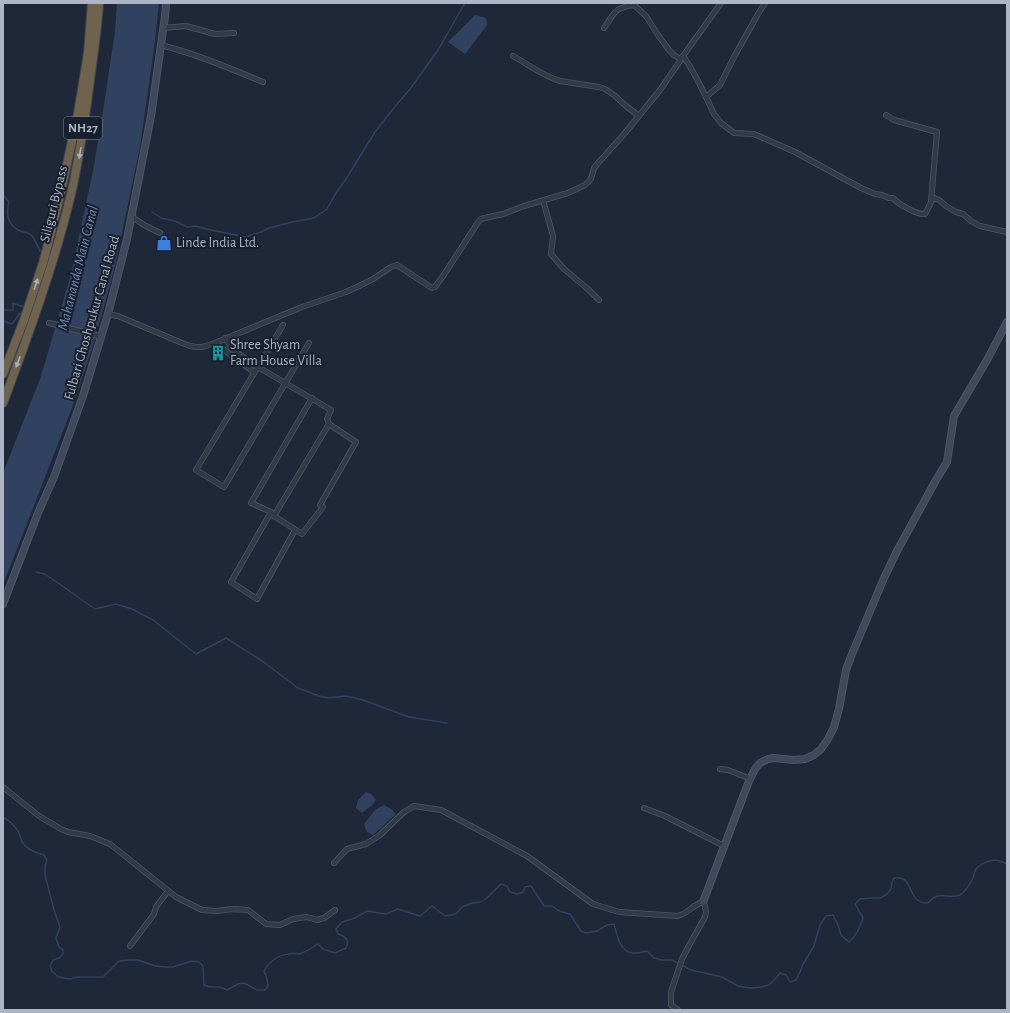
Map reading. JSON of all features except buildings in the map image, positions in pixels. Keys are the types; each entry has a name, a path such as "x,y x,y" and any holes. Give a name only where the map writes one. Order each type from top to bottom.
{"highway":[{"name":"NH27","path":"3,374 24,320 43,263 61,192 78,113 88,53 92,3"},
{"name":"Siliguri Bypass","path":"3,403 32,326 52,265 70,198 80,155 99,3"}],"street":[{"name":"Fulbari Ghoshpukur Canal Road","path":"3,604 38,513 54,477 83,396 100,335 108,314 127,239 151,116 166,3"},
{"path":"108,314 118,316 190,346 202,347 302,307 346,292 373,279 395,265 432,288 435,287 476,224 482,219 503,214 568,193 585,185 591,179 594,168 660,90 720,3"},
{"path":"706,97 720,85 765,3"},
{"path":"604,28 614,12 621,8 634,5 646,16 669,50 674,55 681,58 691,68 717,120 726,128 734,133 754,134 773,142 795,152 861,188 875,194 893,198 921,214 925,214 931,201 937,132 894,120 886,115"},
{"path":"163,28 186,26 215,34 234,33"},
{"path":"160,45 181,50 224,65 263,82"},
{"path":"513,56 543,75 554,80 598,87 605,90 614,95 639,116"},
{"path":"931,201 934,198 939,200 946,206 963,214 980,226 1007,232"},
{"path":"543,200 553,236 551,254 564,269 599,300"},
{"path":"131,216 160,233"},
{"path":"678,1010 671,1005 671,992 682,959 706,917 703,902 749,781 760,763 773,758 794,760 805,759 814,755 828,739 834,727 846,670 884,578 897,551 947,462 954,416 987,360 1007,322"},
{"path":"51,324 100,335"},
{"path":"283,325 196,470 224,487 309,343"},
{"path":"225,338 232,349 258,367 285,382 312,398 331,410 327,419 329,424 356,442 320,505 323,508 302,534 251,502 312,398"},
{"path":"215,343 254,372"},
{"path":"295,530 257,599 231,582 329,424"},
{"path":"720,769 728,770 751,779"},
{"path":"3,787 39,816 61,829 68,832 90,836 110,844 176,897 202,910 248,910 266,924 280,925 293,918 307,917 317,920 324,918 335,910"},
{"path":"334,863 347,849 366,844 380,835 404,812 414,806 441,810 527,856 592,904 619,912 678,916 703,902"},
{"path":"644,808 672,819 724,846"},
{"path":"130,946 154,914 156,907 168,891"}],"water":[{"name":"Mahananda Main Canal","path":"117,3 159,3 140,147 114,270 94,342 72,408 3,585 3,473 40,379 70,278 93,171 115,31"},
{"path":"475,15 486,18 487,25 465,54 448,42"},
{"path":"366,792 371,794 376,800 362,813 356,808 358,800"},
{"path":"384,805 396,814 373,835 367,832 364,824 375,810"}],"waterway":[{"path":"152,212 161,218 175,221 187,227 195,226 245,237 269,228 314,218 327,209 375,132 410,89 438,50 465,3"},
{"path":"3,195 9,202 8,218 14,227 19,231 32,236 40,251"},
{"path":"3,310 13,310 13,303 26,308"},
{"path":"3,321 12,324 20,313 23,313"},
{"path":"36,572 45,574 95,609 116,604 132,609 153,620 196,654 226,638 265,663 298,688 328,698 346,696 363,700 409,717 447,723"},
{"path":"3,817 16,828 22,842 26,847 44,855 47,860 45,875 60,927 56,938 59,947 63,950 63,954 59,958 53,960 50,966 52,971 57,976 70,979 78,977 103,977 119,961 138,960 155,966 165,967 173,967 192,961 199,962 203,966 204,985 210,987 221,987 227,990 238,984 244,983 257,990 265,990 268,986 264,971 268,965 278,957 299,954 318,944 323,949 335,953 346,948 346,939 338,934 336,929 342,922 355,918 367,911 386,914 398,909 420,916 432,906 445,916 452,915 457,913 462,907 472,903 481,902 501,884 507,886 510,892 517,894 523,892 525,887 531,886 544,906 552,906 559,911 570,914 581,931 586,933 597,931 607,925 614,924 620,943 630,952 636,953 647,951 654,958 661,960 672,960 691,970 722,977 738,986 751,988 761,987 769,985 780,973 786,975 790,982 796,980 803,964 814,946 820,925 826,916 833,915 841,935 849,942 856,934 863,918 855,904 860,899 880,898 887,894 891,889 894,878 901,878 905,880 916,899 921,902 928,903 933,898 938,896 957,896 962,894 973,878 977,867 982,864 995,860 1007,864"}],"place":[{"name":"Linde India Ltd.","path":"164,243"},
{"name":"Shree Shyam Farm House Villa","path":"218,353"}]}
